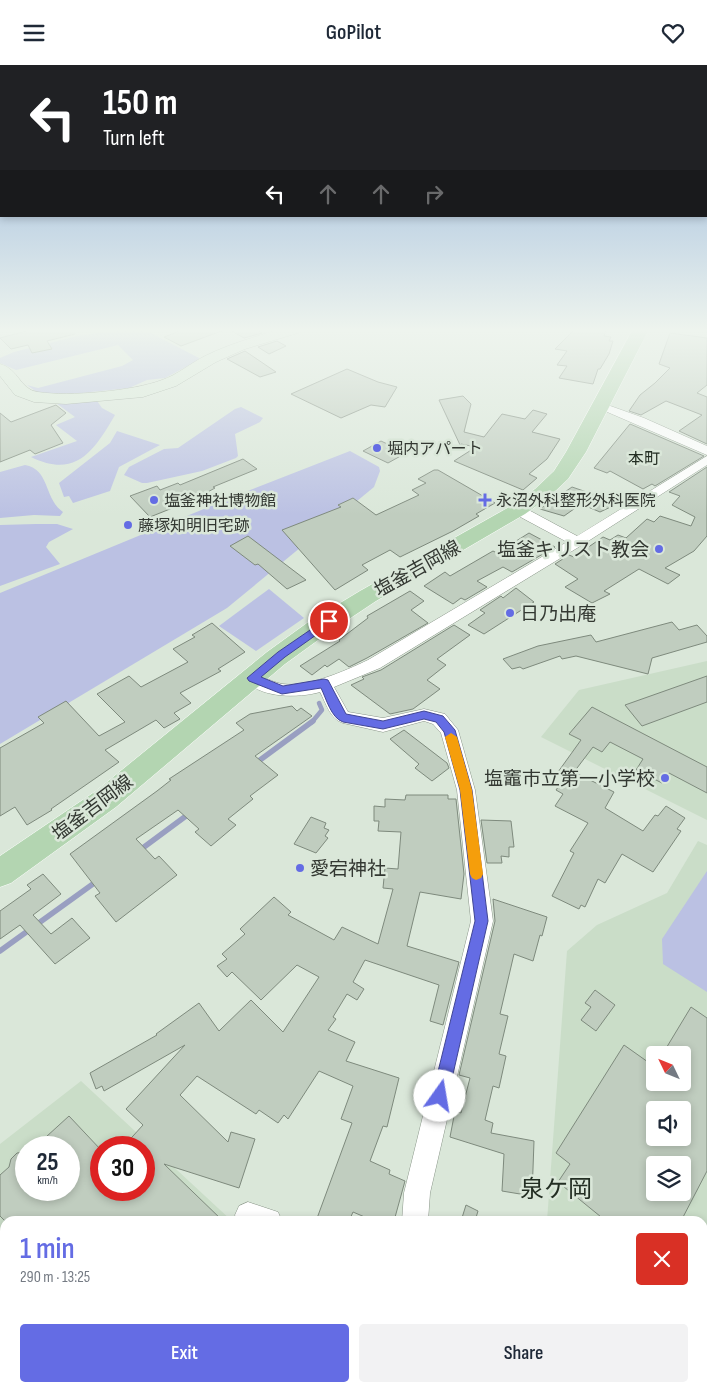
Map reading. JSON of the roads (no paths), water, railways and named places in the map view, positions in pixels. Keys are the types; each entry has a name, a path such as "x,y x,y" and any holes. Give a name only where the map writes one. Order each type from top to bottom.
{"main road":[{"name":"塩釜吉岡線","path":"0,873 106,799 253,678 316,629 368,595 518,510 542,493 561,475 610,391"}],"street":[{"path":"21,391 34,397 66,399 146,391"},
{"path":"602,407 640,421 707,451"},
{"path":"253,678 282,690 348,677 374,664 577,542 707,460"},
{"path":"518,510 577,542"},
{"path":"324,683 343,717 383,725 424,715 439,719 449,730 466,790 482,921 417,1193 415,1216"}],"waterway":[{"path":"313,721 322,710 319,703"},
{"path":"256,763 313,721"},
{"path":"140,850 190,813"},
{"path":"0,951 97,881"}],"place":[{"name":"堀内アパート","path":"377,448"},
{"name":"塩釜神社博物館","path":"154,500"},
{"name":"永沼外科整形外科医院","path":"485,500"},
{"name":"藤塚知明旧宅跡","path":"128,525"},
{"name":"塩釜キリスト教会","path":"659,549"},
{"name":"日乃出庵","path":"510,613"},
{"name":"塩竈市立第一小学校","path":"665,778"},
{"name":"愛宕神社","path":"300,868"}],"district":[{"name":"本町","path":"644,458"},
{"name":"泉ケ岡","path":"556,1189"}]}
